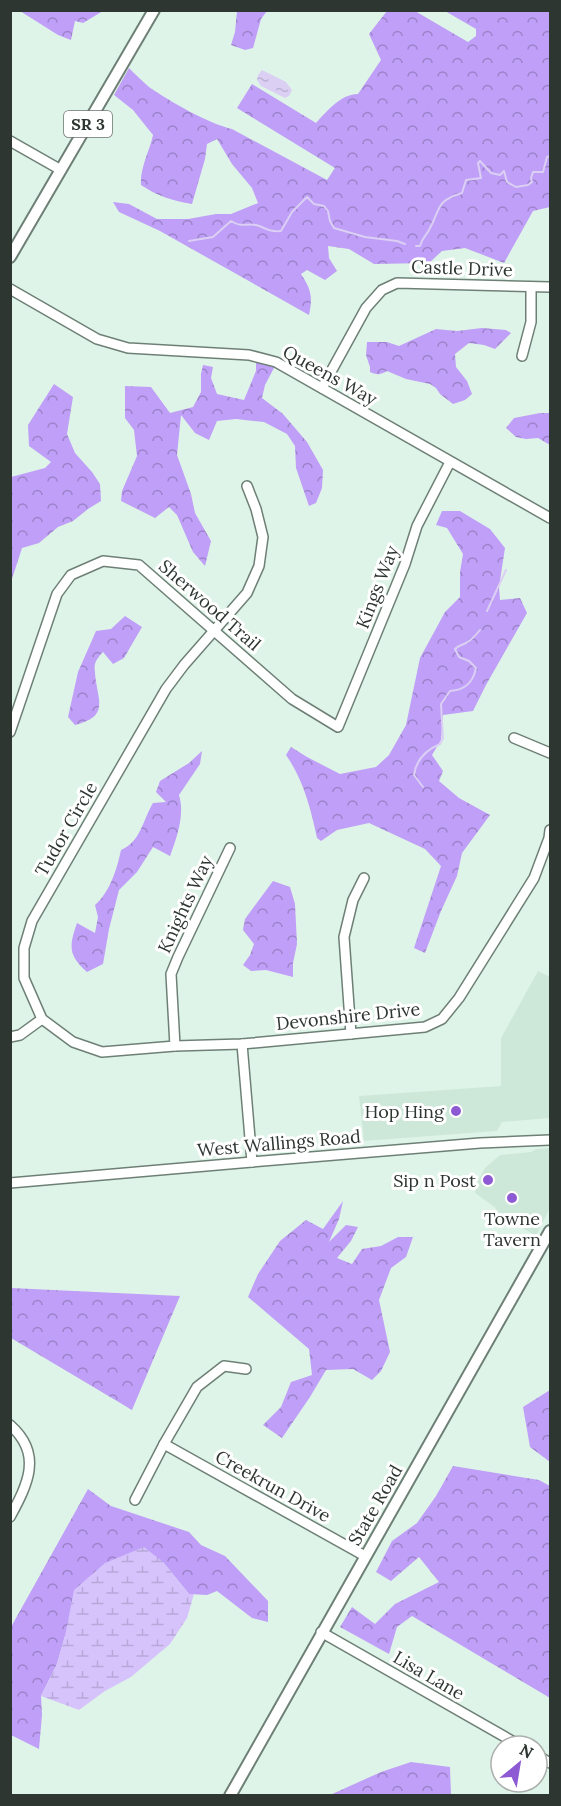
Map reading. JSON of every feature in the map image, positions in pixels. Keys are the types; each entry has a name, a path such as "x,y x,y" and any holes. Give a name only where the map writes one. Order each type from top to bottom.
{"main road":[{"name":"SR 3","path":"10,257 154,10"},
{"name":"State Road","path":"230,1796 550,1231"}],"street":[{"path":"10,141 61,170"},
{"name":"Castle Drive","path":"322,388 366,308 382,290 397,283 550,287"},
{"path":"522,356 531,322 531,287"},
{"name":"Queens Way","path":"10,289 97,339 128,348 249,355 276,362 550,518"},
{"name":"Kings Way","path":"339,727 405,564 417,526 450,462"},
{"name":"Tudor Circle","path":"242,1044 175,1046 102,1052 73,1042 42,1019 24,978 24,948 33,921 166,688 247,593 259,566 263,537 247,486"},
{"name":"Sherwood Trail","path":"10,732 57,594 71,575 103,561 139,565 292,699 339,727"},
{"path":"514,738 550,753"},
{"name":"Devonshire Drive","path":"242,1044 425,1027 442,1019 459,998 534,878 550,830"},
{"name":"Knights Way","path":"175,1046 171,974 230,848"},
{"path":"351,1034 344,937 353,900 364,878"},
{"path":"10,1037 20,1035 42,1019"},
{"path":"242,1044 252,1162"},
{"name":"West Wallings Road","path":"10,1183 474,1144 550,1140"},
{"path":"135,1500 197,1387 224,1366 246,1370"},
{"path":"10,1425 20,1434 31,1458 25,1489 10,1517"},
{"name":"Creekrun Drive","path":"164,1444 365,1556"},
{"name":"Lisa Lane","path":"321,1632 500,1734"}],"shaded area":[{"path":"538,971 550,977 550,1118 502,1122 497,1131 364,1141 359,1096 501,1086 501,1038"},
{"path":"550,1148 550,1208 536,1236 495,1212 496,1208 475,1193 476,1184 485,1168 500,1155"}],"green space":[{"path":"20,11 103,11 83,23 75,21 71,40 58,35"},
{"path":"237,11 267,11 261,19 253,48 245,50 231,45"},
{"path":"387,11 415,11 468,42 476,36 476,29 445,11 550,11 550,207 533,211 504,263 465,248 442,251 429,263 374,264 349,249 328,246 329,258 337,271 325,280 307,270 301,274 310,293 309,315 160,231 119,212 113,202 129,204 157,219 188,219 231,214 258,203 252,188 232,164 217,139 207,144 192,204 165,198 141,185 143,166 153,135 133,110 114,95 129,68 149,87 178,105 232,129 327,180 335,168 237,108 252,84 316,123 340,100 358,94 381,60 369,34"},
{"path":"482,328 506,330 511,333 495,349 469,343 455,354 456,367 467,381 472,394 465,400 453,404 430,384 406,379 387,371 378,374 370,372 366,355 367,342 387,342 399,346 436,329 457,331"},
{"path":"256,360 275,366 265,385 262,398 283,414 307,442 323,470 322,488 316,503 309,506 296,468 295,446 287,434 264,422 236,419 217,421 209,440 195,433 181,415 177,455 191,494 195,513 211,541 205,566 193,552 177,515 169,507 155,518 121,501 122,491 137,456 134,430 125,418 125,386 151,387 170,413 193,407 201,392 203,365 213,367 211,378 217,394 244,400 256,371"},
{"path":"54,384 73,397 67,434 75,453 100,484 101,501 73,521 58,527 39,543 22,548 11,582 11,477 45,468 51,462 29,446 28,425"},
{"path":"550,413 550,445 538,438 516,437 506,428 514,418"},
{"path":"442,511 460,511 490,529 505,548 499,587 500,600 520,598 527,613 473,711 443,715 441,740 432,755 443,771 439,781 459,798 490,815 462,853 457,876 425,953 414,948 441,866 425,849 369,823 337,830 321,841 317,838 302,784 286,755 291,747 340,774 376,767 389,755 406,725 420,658 445,612 460,597 463,554 447,528 436,525"},
{"path":"125,616 142,627 124,658 113,664 103,652 98,658 95,667 99,699 98,712 94,717 75,725 68,717 78,672 96,631 111,629"},
{"path":"202,751 200,764 179,795 181,818 170,856 153,847 137,872 119,890 103,964 87,972 73,955 72,944 77,923 95,933 98,917 95,905 109,887 121,850 133,842 153,803 166,802 156,792 160,781 189,763"},
{"path":"273,881 290,887 295,904 297,944 293,977 266,970 251,971 243,965 254,944 243,930 245,919"},
{"path":"343,1201 339,1219 329,1242 346,1225 358,1227 351,1241 337,1258 352,1264 362,1249 381,1246 398,1237 413,1237 406,1257 391,1268 379,1300 390,1352 381,1371 372,1380 353,1369 326,1370 282,1438 263,1425 281,1407 291,1382 312,1375 309,1349 248,1297 258,1274 280,1241 306,1220 323,1229"},
{"path":"11,1288 180,1296 132,1410 11,1338"},
{"path":"550,1390 550,1462 530,1447 523,1407"},
{"path":"453,1466 539,1480 550,1486 550,1698 412,1616 397,1627 389,1654 340,1627 352,1607 375,1624 395,1604 439,1582 419,1557 391,1581 376,1572 392,1541 417,1523"},
{"path":"88,1489 111,1506 189,1532 201,1545 225,1556 268,1601 268,1622 252,1618 217,1591 207,1595 189,1594 163,1562 65,1636 57,1664 41,1696 39,1749 11,1735 11,1627"},
{"path":"144,1547 163,1562 189,1594 194,1594 187,1618 170,1644 131,1677 105,1691 79,1710 41,1696 57,1664 74,1590 105,1563"},
{"path":"411,1762 450,1767 451,1795 330,1795 381,1772"}],"water":[{"path":"262,70 286,82 292,90 289,96 285,98 261,86 257,80"}],"waterway":[{"path":"416,246 420,246 443,203 462,193 466,180 481,178 478,163 480,161 491,173 500,175 504,171 507,182 516,187 532,182 533,172 543,172 547,157 550,156"},
{"path":"189,241 213,237 231,221 281,231 292,212 307,197 314,204 324,206 334,228 365,237 405,244"},
{"path":"487,611 506,570"},
{"path":"423,787 414,775 415,770 422,756 440,744 443,738 441,704 450,691 468,685 476,668 469,661 459,657 455,649 470,640 480,630"}],"place":[{"name":"Hop Hing","path":"456,1111"},
{"name":"Sip n Post","path":"488,1180"},
{"name":"Towne Tavern","path":"512,1198"}]}
